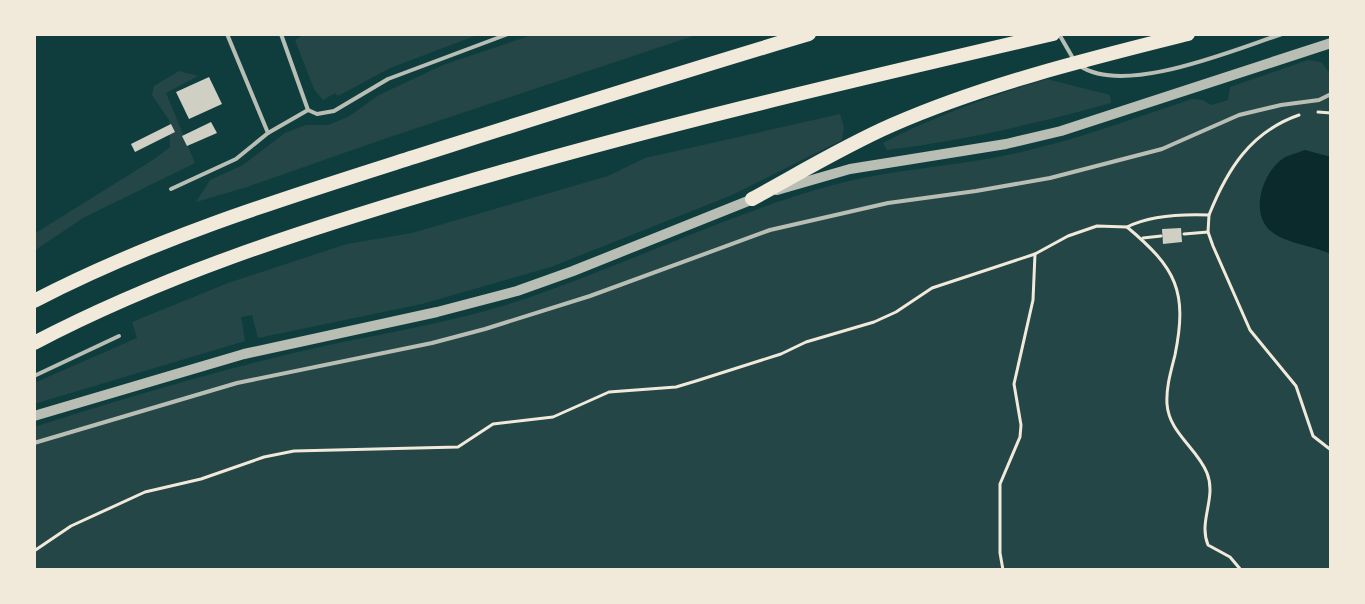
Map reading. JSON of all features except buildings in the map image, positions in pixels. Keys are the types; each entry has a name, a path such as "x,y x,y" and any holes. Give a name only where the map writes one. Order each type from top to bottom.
{"highway":[{"path":"34,301 113,263 240,213 809,34"},
{"path":"34,343 191,272 253,248 406,199 659,128 1056,34"},
{"path":"752,199 865,137 904,120 1075,62 1188,34"}],"street":[{"path":"34,416 244,354 427,315 517,291 752,199 850,169 996,146 1061,131 1329,42"}],"lane":[{"path":"227,34 268,133"},
{"path":"281,34 308,110 317,114 329,113 388,79 508,34"},
{"path":"1056,34 1075,62 1098,75 1119,77 1183,66 1282,34"},
{"path":"34,443 237,383 477,331 598,293 770,230 888,203 1050,178 1162,149 1239,115 1319,100 1331,94"},
{"path":"171,189 236,159 268,133 308,110"},
{"path":"34,376 119,336"}],"path":[{"path":"1314,112 1331,113"},
{"path":"1303,114 1274,126 1251,143 1228,173 1209,215 1208,232 1250,330 1296,386 1313,436 1331,450"},
{"path":"34,551 71,526 145,492 201,479 264,457 294,451 458,447 493,424 553,417 609,392 676,387 874,322 896,312 932,288 1035,254 1068,236 1097,226 1127,227 1138,221 1209,215"},
{"path":"1127,227 1163,263 1178,291 1182,317 1167,388 1167,407 1184,442 1207,473 1210,505 1204,535 1208,545 1230,557 1241,570"},
{"path":"1184,234 1208,232"},
{"path":"1143,238 1161,236"},
{"path":"1003,570 1000,553 1000,484 1020,437 1014,384 1033,300 1035,254"}],"shaded area":[{"path":"305,34 480,34 390,68 338,96 335,93 323,100 314,89 295,40"},
{"path":"535,34 699,34 196,202 210,180 243,165 285,133 306,125 328,125 348,117 379,95 443,65"},
{"path":"1308,60 1321,62 1331,74 1331,570 34,570 34,427 235,368 509,304 751,211 833,185 1035,149 1192,99 1211,105 1228,100 1230,87"},
{"path":"179,71 198,76 166,93 195,163 83,218 34,251 34,234 170,147 169,120 152,95 154,86"},
{"path":"1047,79 1110,95 1111,103 944,141 887,150 883,143 964,107"},
{"path":"840,114 844,127 842,140 732,195 551,267 422,304 258,338 252,315 241,317 245,341 34,404 34,383 137,338 132,322 228,283 347,244 412,233 608,176 645,158"},
{"path":"1305,150 1331,157 1331,254 1278,236 1265,224 1261,215 1261,195 1268,175 1283,158"}]}
